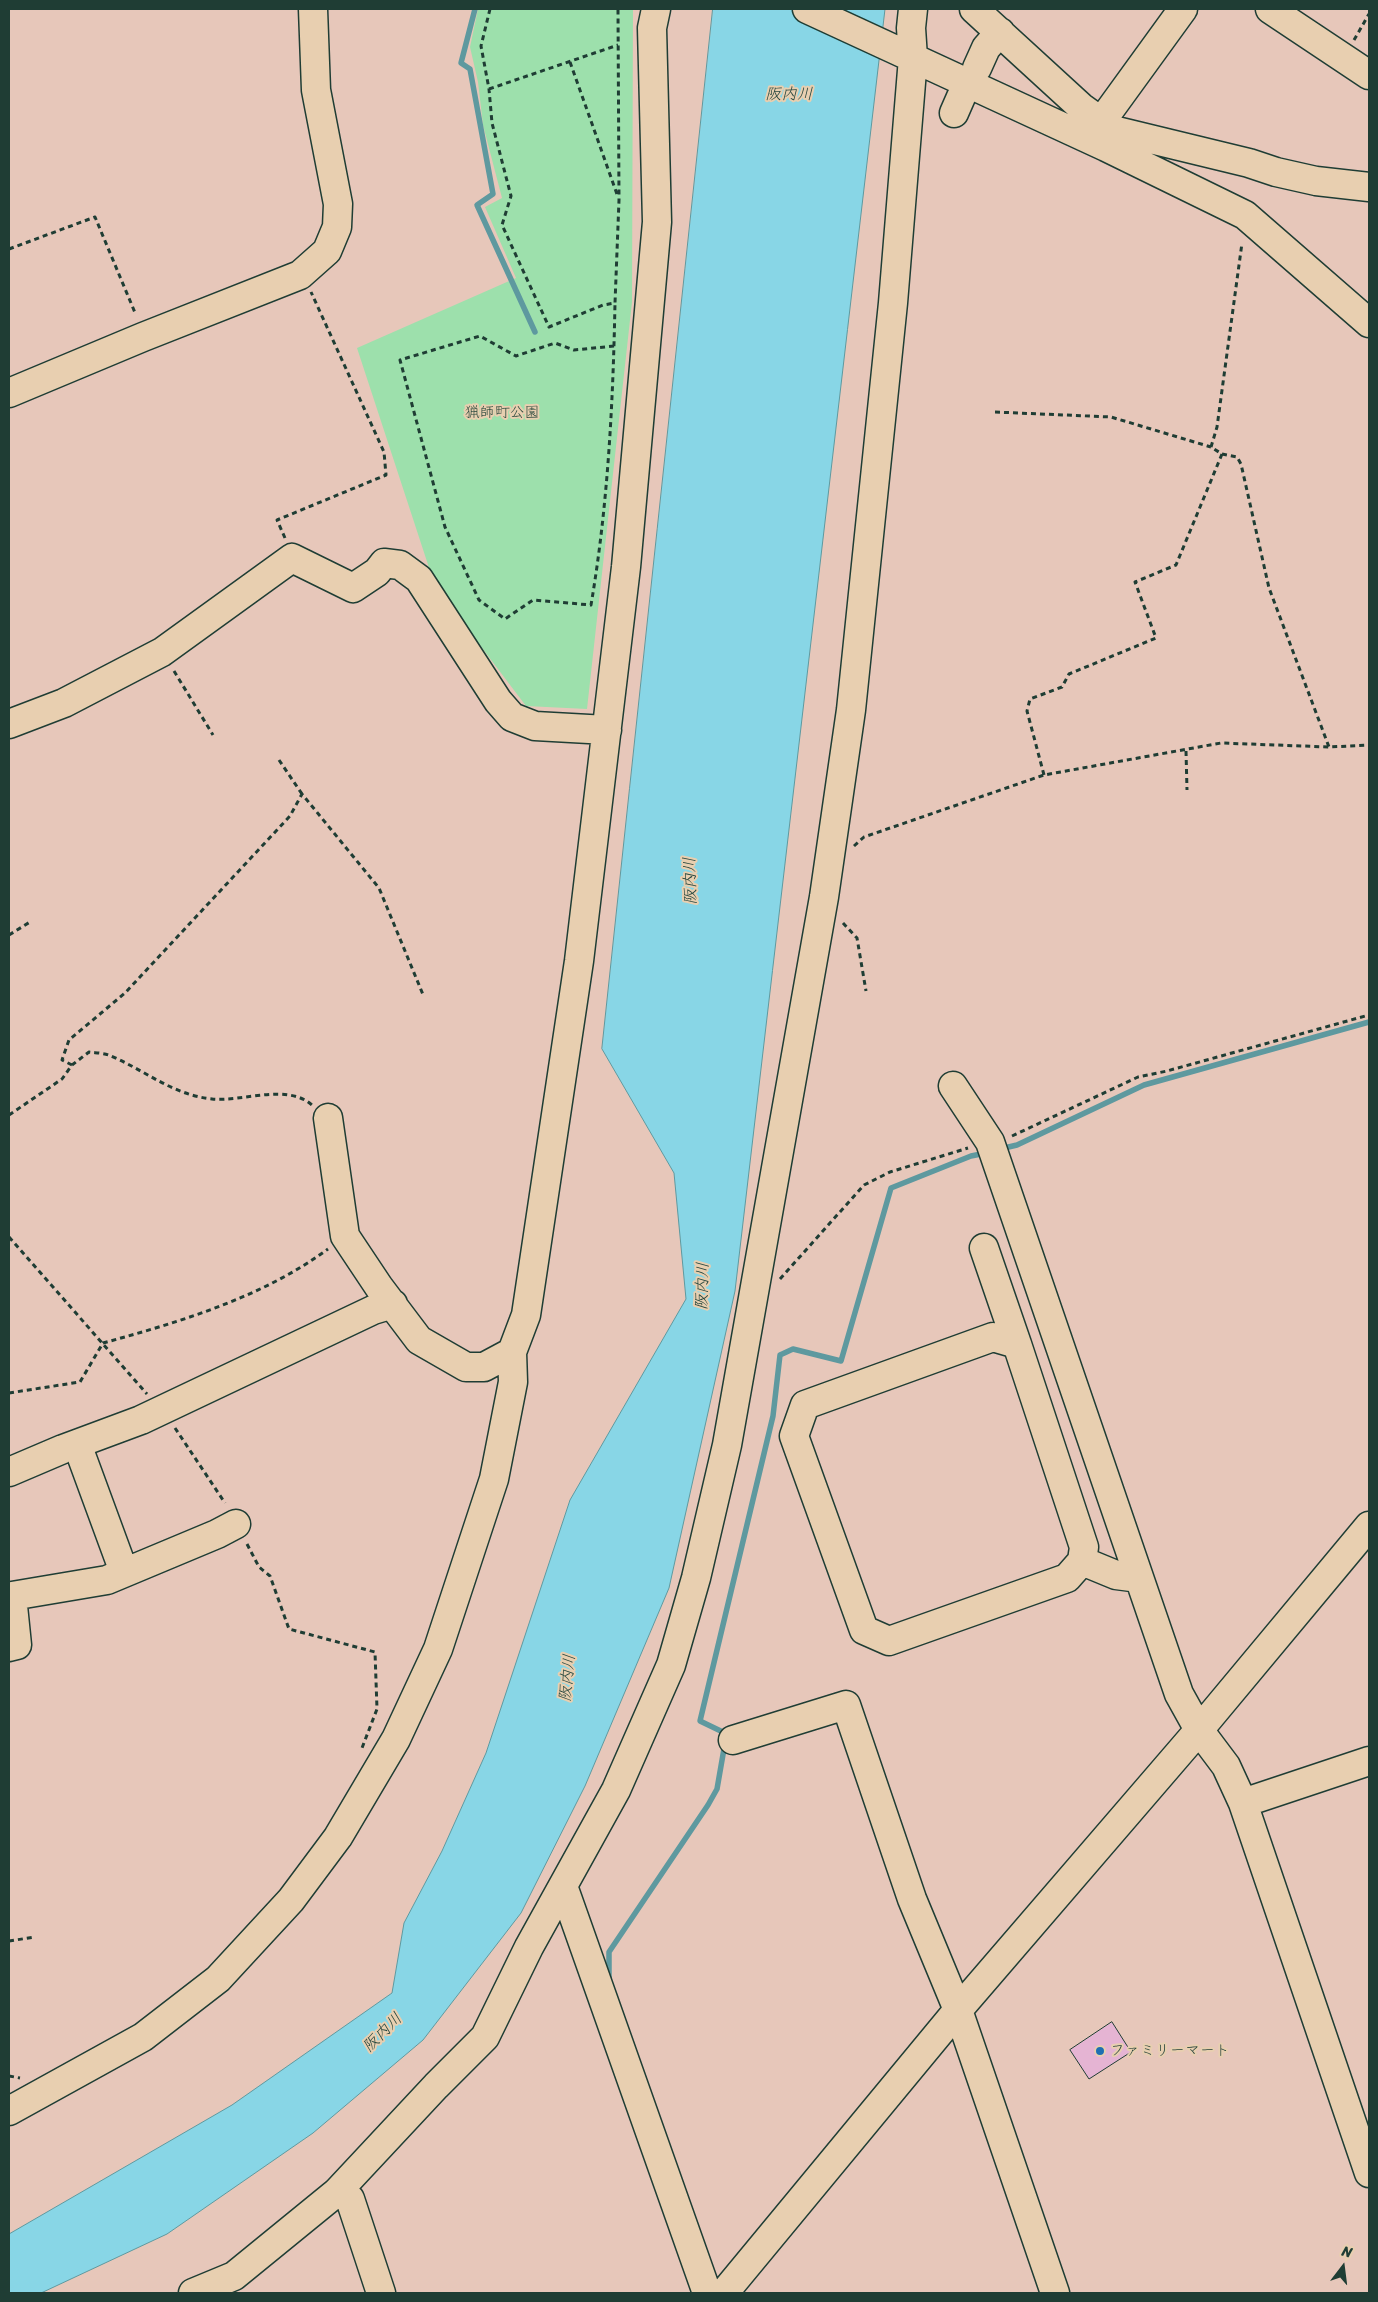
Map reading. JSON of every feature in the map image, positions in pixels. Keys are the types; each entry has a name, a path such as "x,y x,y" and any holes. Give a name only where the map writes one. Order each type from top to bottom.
{"street":[{"path":"9,393 143,337 300,275 327,251 336,227 338,204 316,90 313,9"},
{"path":"9,2111 142,2037 218,1979 291,1900 338,1837 396,1739 438,1649 494,1480 513,1382 512,1352 526,1315 579,961 627,557 657,222 652,28 656,9"},
{"path":"807,9 913,58 1107,133 1245,215 1369,323"},
{"path":"194,2293 234,2276 337,2192 436,2086 485,2037 528,1947 616,1790 671,1665 696,1578 727,1445 824,897 852,700 893,303 913,58 911,28 913,9"},
{"path":"974,9 1107,133 1249,162 1276,172 1316,181 1369,187"},
{"path":"1107,133 1183,9"},
{"path":"1270,9 1369,75"},
{"path":"977,68 986,48 1000,32"},
{"path":"9,724 64,704 162,652 292,558 353,588 377,572 384,563 400,565 419,579 498,701 512,717 535,726 607,730"},
{"path":"953,1086 990,1142 1179,1694 1199,1730 1226,1766 1242,1803 1369,2173"},
{"path":"328,1118 345,1236 419,1340 466,1367 484,1368 512,1352"},
{"path":"984,1248 1013,1334 1084,1547 1082,1561 1067,1578 889,1641 864,1630 794,1436 805,1405 993,1337 1013,1334 1047,1310"},
{"path":"9,1472 141,1420 373,1310 393,1304"},
{"path":"77,1444 124,1572"},
{"path":"9,1647 17,1646 11,1591 107,1580 217,1534 236,1524"},
{"path":"724,2293 958,2010 1199,1730 1369,1526"},
{"path":"1082,1561 1116,1574 1139,1578"},
{"path":"733,1740 846,1705 912,1899 958,2010 1055,2293"},
{"path":"1242,1803 1369,1761"},
{"path":"563,1886 707,2293"},
{"path":"337,2192 350,2199 380,2293"}],"path":[{"path":"490,9 481,46 489,90 492,123 511,196 502,225 549,327 603,305 615,304"},
{"path":"614,346 574,350 555,343 516,356 480,336 400,360 445,527 479,600 505,619 533,600 591,605 602,536 615,357 619,200 618,9"},
{"path":"1344,58 1369,14"},
{"path":"489,90 618,45"},
{"path":"570,62 619,200"},
{"path":"1211,447 1217,427 1245,215"},
{"path":"9,249 95,217 141,325 143,337"},
{"path":"292,558 277,520 386,475 384,452 308,285 300,275"},
{"path":"995,412 1111,417 1211,447 1222,454 1237,457 1241,464 1269,588 1329,747"},
{"path":"1044,775 1027,711 1030,699 1062,686 1069,674 1156,638 1135,582 1176,565 1222,454"},
{"path":"162,652 214,735"},
{"path":"852,848 864,837 1044,775 1221,743 1329,747 1369,745"},
{"path":"1186,750 1187,790"},
{"path":"280,760 302,794 379,888 424,997"},
{"path":"72,1065 62,1060 69,1040 124,993 177,939 290,816 302,794"},
{"path":"824,897 839,919 857,938 866,991"},
{"path":"9,935 30,922"},
{"path":"752,1299 769,1292 864,1185 890,1172 1013,1136 1138,1077 1167,1071 1369,1015"},
{"path":"9,1115 62,1079 72,1065 89,1052 110,1055 170,1088 213,1099 256,1094 304,1097 328,1118"},
{"path":"9,1393 80,1382 104,1343 154,1329 244,1296 303,1267 345,1236"},
{"path":"9,1941 35,1937"}],"green space":[{"name":"猟師町公園","path":"478,9 633,9 632,302 587,709 526,706 435,586 357,348 516,278 485,207 502,198 483,125 478,82 470,47"}],"water":[{"name":"阪内川","path":"713,9 885,9 735,1291 669,1588 585,1786 521,1913 423,2040 313,2133 167,2234 41,2293 9,2293 9,2234 232,2105 392,1993 404,1923 442,1851 486,1753 570,1500 686,1299 674,1173 602,1049"}],"building":[{"name":"ファミリーマート","path":"1112,2022 1131,2052 1089,2079 1070,2050"}],"waterway":[{"path":"475,9 461,63 470,69 493,194 477,205 535,332"},
{"path":"1000,1149 1017,1145 1144,1085 1369,1022"},
{"path":"727,1734 700,1721 773,1416 780,1355 793,1349 841,1361 891,1188 971,1156 986,1153"},
{"path":"609,1981 609,1952 717,1789 725,1743"}],"place":[{"name":"ファミリーマート","path":"1100,2051"}]}
